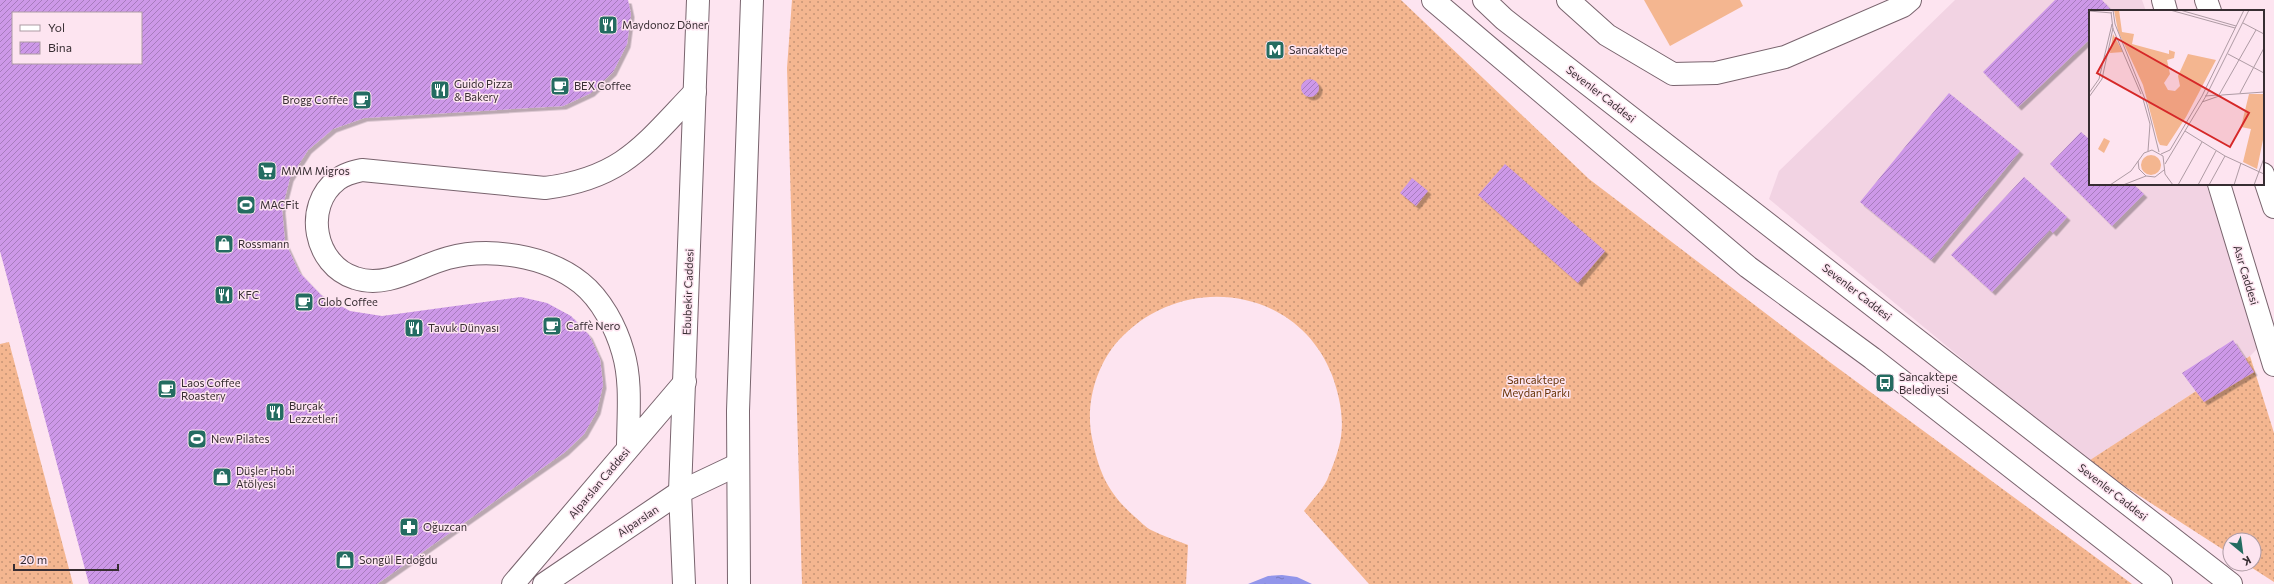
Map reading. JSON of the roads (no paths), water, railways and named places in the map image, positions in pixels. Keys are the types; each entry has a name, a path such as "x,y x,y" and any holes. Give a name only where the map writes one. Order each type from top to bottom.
{"main road":[{"name":"Ebubekir Caddesi","path":"684,584 680,492 698,0"},
{"path":"740,584 737,465 752,0"},
{"path":"1433,0 1748,267 1872,358 2161,584"},
{"name":"Sevenler Caddesi","path":"1484,0 1504,20 2232,584"},
{"path":"1568,0 1607,35 1673,74 1716,73 1785,57 1903,6 1910,0"},
{"path":"2163,0 2166,10"},
{"path":"2206,0 2210,10"},
{"path":"628,448 628,377 623,351 613,327 599,303 581,283 561,271 539,262 516,256 493,254 470,254 448,258 384,281 355,278 341,271 330,261 322,248 317,233 317,219 320,204 327,190 337,180 349,173 362,170 545,188 572,185 598,176 632,156 695,92"},
{"path":"2264,177 2274,207"},
{"name":"Asır Caddesi","path":"2219,185 2274,365"},
{"name":"Alparslan Caddesi","path":"513,584 685,382"},
{"name":"Alparslan","path":"544,584 680,492 737,465"}],"water":[{"path":"1282,575 1297,577 1312,584 1248,584 1268,576"}],"place":[{"name":"Maydonoz Döner","path":"608,25"},
{"name":"Sancaktepe","path":"1275,50"},
{"name":"BEX Coffee","path":"560,86"},
{"name":"Guido Pizza & Bakery","path":"440,90"},
{"name":"Brogg Coffee","path":"362,100"},
{"name":"MMM Migros","path":"267,171"},
{"name":"MACFit","path":"246,205"},
{"name":"Rossmann","path":"224,244"},
{"name":"KFC","path":"224,295"},
{"name":"Glob Coffee","path":"304,302"},
{"name":"Caffè Nero","path":"552,326"},
{"name":"Tavuk Dünyası","path":"414,328"},
{"name":"Sancaktepe Belediyesi","path":"1885,383"},
{"name":"Laos Coffee Roastery","path":"167,389"},
{"name":"Burçak Lezzetleri","path":"275,412"},
{"name":"New Pilates","path":"197,439"},
{"name":"Düşler Hobi Atölyesi","path":"222,477"},
{"name":"Oğuzcan","path":"409,527"},
{"name":"Songül Erdoğdu","path":"345,560"}],"park label":[{"name":"Sancaktepe Meydan Parkı","path":"1536,386"}]}
